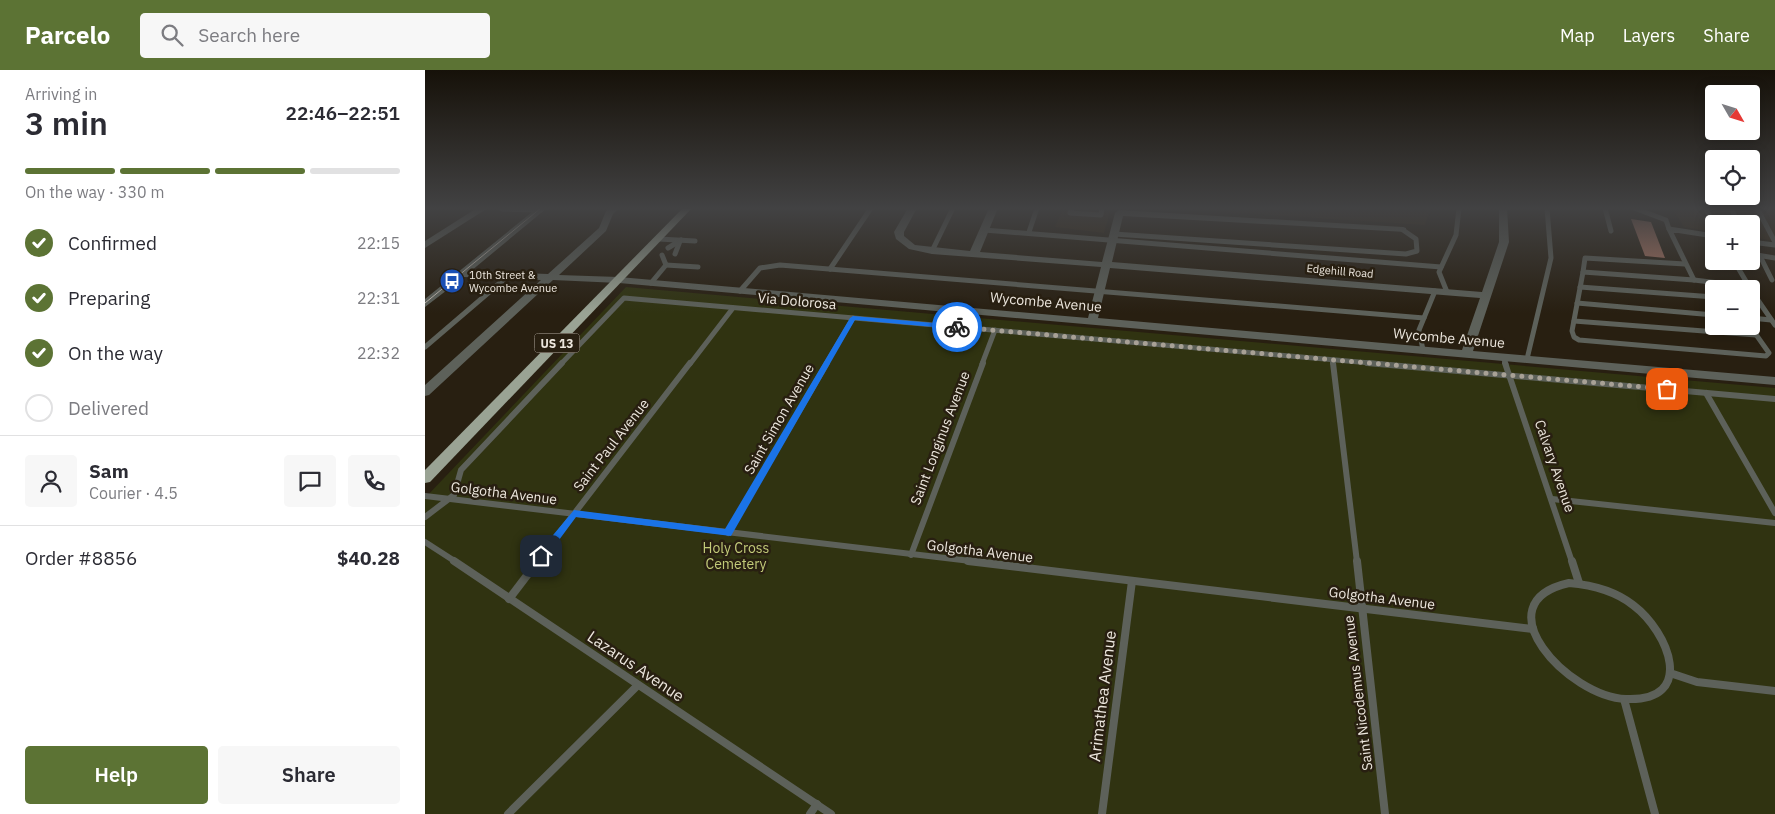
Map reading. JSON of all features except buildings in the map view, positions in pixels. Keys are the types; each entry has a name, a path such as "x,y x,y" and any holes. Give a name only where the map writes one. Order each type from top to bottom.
{"main road":[{"name":"US 13","path":"425,478 429,469 655,243"}],"street":[{"path":"425,304 500,243"},
{"path":"425,392 588,243"},
{"name":"Edgehill Road","path":"905,243 932,251 1487,295"},
{"path":"973,254 978,243"},
{"path":"1092,321 1112,243"},
{"path":"1466,354 1504,243"},
{"name":"Wycombe Avenue","path":"462,274 619,280 1775,381"}],"lane":[{"path":"668,248 677,243"},
{"path":"675,254 680,243"},
{"path":"830,269 848,243"},
{"path":"932,251 936,243"},
{"path":"1176,243 1441,267"},
{"path":"1209,243 1406,254 1417,251 1416,243"},
{"path":"1447,292 1440,276 1441,267 1452,243"},
{"path":"1532,360 1551,258 1550,243"},
{"path":"1675,243 1694,280"},
{"path":"1760,243 1775,244"},
{"path":"662,254 665,265"},
{"path":"1760,256 1775,258"},
{"path":"1574,321 1756,336 1769,353 1766,356 1579,340 1574,337 1572,331 1585,258 1685,264"},
{"path":"1760,258 1772,280"},
{"path":"651,283 670,260"},
{"path":"740,291 757,271 765,266 780,264 1424,318"},
{"path":"665,265 698,267"},
{"path":"1583,272 1705,281"},
{"path":"425,347 508,276"},
{"path":"1581,287 1705,296"},
{"path":"1423,350 1419,330 1435,291"},
{"name":"Via Dolorosa","path":"450,499 455,492 461,470 625,298 1775,399"},
{"path":"1577,303 1705,314"},
{"path":"1760,303 1773,322"},
{"name":"Saint Paul Avenue","path":"509,598 733,308"},
{"name":"Saint Simon Avenue","path":"728,533 853,318"},
{"path":"1760,320 1773,322"},
{"name":"Saint Longinus Avenue","path":"911,555 995,330"},
{"name":"Calvary Avenue","path":"1503,357 1579,583"},
{"name":"Saint Nicodemus Avenue","path":"1332,360 1336,375 1385,814"},
{"path":"1706,393 1775,513"},
{"name":"Golgotha Avenue","path":"425,496 1533,629"},
{"path":"425,517 450,499"},
{"path":"1552,499 1775,522"},
{"name":"Lazarus Avenue","path":"425,542 831,814"},
{"name":"Arimathea Avenue","path":"1102,814 1132,581"},
{"path":"1579,583 1604,589 1641,610 1658,630 1667,644 1671,660 1670,673 1666,683 1658,691 1637,699 1624,699 1590,689 1565,674 1543,651 1533,629 1531,616 1533,604 1538,596 1555,585 1579,583"},
{"path":"1670,673 1697,682 1775,691"},
{"path":"508,814 638,685"},
{"path":"1624,699 1655,814"},
{"path":"810,814 817,804"}],"green space":[{"name":"Holy Cross Cemetery","path":"626,287 1775,388 1775,814 425,814 425,498"}],"tram line":[{"path":"425,303 499,243"}],"way so far":[{"path":"957,327 1667,389"}],"place":[{"name":"10th Street & Wycombe Avenue","path":"452,281"}],"route":[{"path":"541,556 574,514 728,533 853,318 957,327"}]}
